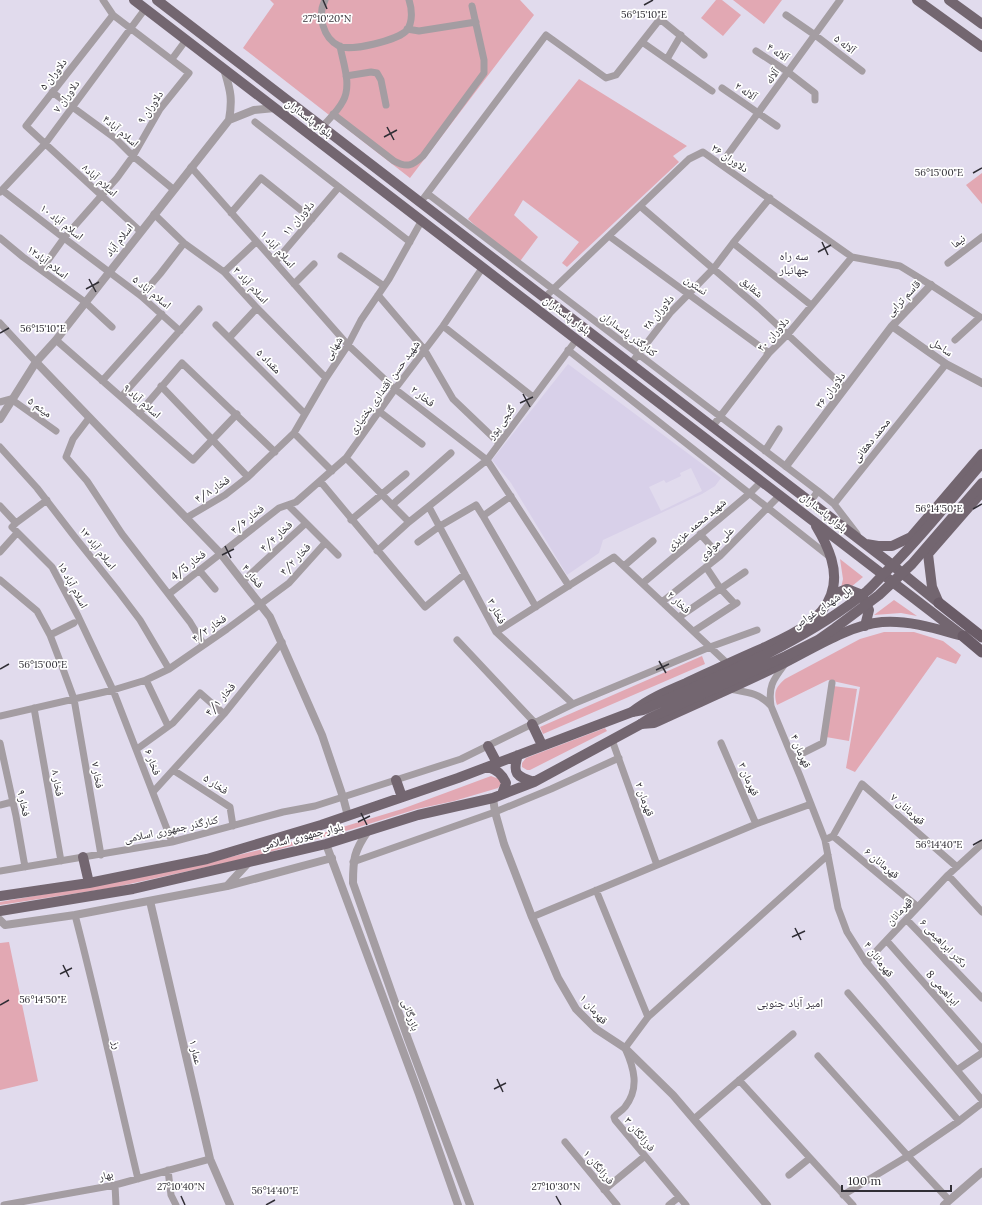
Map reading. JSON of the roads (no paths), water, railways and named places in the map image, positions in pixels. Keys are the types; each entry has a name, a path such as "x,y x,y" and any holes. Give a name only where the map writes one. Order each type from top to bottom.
{"highway":[{"name":"بلوار پاسداران","path":"939,603 982,636"},
{"name":"بلوار پاسداران","path":"963,636 982,652"}],"main road":[{"name":"بلوار پاسداران","path":"134,0 963,636"},
{"name":"بلوار پاسداران","path":"157,0 712,426 939,603"},
{"path":"917,0 982,47"},
{"path":"949,0 982,24"},
{"path":"956,28 965,30 971,25 972,20 967,13"},
{"path":"982,454 911,537 904,550 906,556 916,561 921,560 928,554 982,492"},
{"name":"پل شهدای غواص","path":"632,712 643,710 767,654 814,629 835,615 868,590 908,550 982,463"},
{"path":"641,724 650,718 786,656 818,640 835,628 879,595 912,564 982,483"},
{"path":"632,712 640,705 650,700 774,643 818,616 832,595 834,580 832,559 823,538 811,519"},
{"path":"864,544 892,546 911,537"},
{"path":"928,554 932,587 939,603"},
{"path":"832,595 847,589 862,595 869,610 865,626"},
{"path":"641,724 654,723 730,689 846,631 881,622 900,622 963,636"},
{"name":"بلوار جمهوری اسلامی","path":"0,896 89,883 207,859 348,816 492,765 632,712"},
{"path":"533,724 542,745"},
{"name":"بلوار جمهوری اسلامی","path":"0,912 133,889 249,862 326,844 418,815 498,796 534,782 641,724"},
{"path":"488,746 492,765 503,776 506,783 498,796"},
{"path":"518,755 514,769 517,775 521,778 534,782"},
{"path":"396,780 402,797"},
{"path":"83,857 89,883"}],"street":[{"path":"103,0 114,15 172,59 186,40"},
{"path":"325,0 321,16 323,26 332,41 340,46 358,46 392,39 402,34 407,29 411,20 409,0"},
{"name":"آلاله","path":"721,164 840,0"},
{"path":"334,114 394,161 401,165 416,163 430,148 484,73 484,60 472,6"},
{"name":"دلاوران ۷","path":"1,191 46,144 145,9"},
{"name":"دلاوران ۵","path":"46,144 26,126 114,15"},
{"name":"آلاله ۵","path":"786,15 815,35 862,72"},
{"path":"420,203 546,35 606,78 616,75 660,19 704,55"},
{"path":"407,29 419,31 476,22"},
{"path":"667,59 681,35"},
{"path":"642,42 712,91"},
{"path":"322,127 334,114 346,96 346,76 340,46"},
{"name":"آلاله ۴","path":"756,51 788,72 815,93 815,100"},
{"name":"دلاوران ۹","path":"41,270 64,238 117,178 133,156 160,109 189,73 172,59"},
{"path":"224,69 231,91 232,103 229,120"},
{"path":"346,76 371,72 377,73 381,80 386,104"},
{"name":"آلاله ۲","path":"722,88 759,112 777,126"},
{"name":"اسلام آباد۴","path":"52,92 116,140 173,189"},
{"path":"229,120 254,110 275,108"},
{"name":"اسلام آباد","path":"0,419 36,362 56,340 173,189 229,120"},
{"path":"255,122 410,242"},
{"name":"اسلام آباد۸","path":"46,144 140,231"},
{"name":"دلاوران ۲۶","path":"544,298 689,159 703,152 852,256 900,266 931,284 980,317 955,340"},
{"name":"اسلام آباد ۱","path":"191,167 348,345"},
{"path":"231,213 261,178 312,219"},
{"name":"دلاوران ۱۱","path":"275,262 339,187"},
{"name":"اسلام آباد ۱۰","path":"1,191 108,272"},
{"name":"کنارگذر پاسداران","path":"428,194 818,491"},
{"name":"دلاوران ۲۸","path":"630,364 670,313 714,268 733,242 770,198"},
{"name":"شقایق","path":"640,206 714,268 788,334 845,388"},
{"name":"اسلام آباد ۳","path":"154,214 184,243 224,272 326,378"},
{"name":"شهابی","path":"248,477 294,433 326,378 348,345 361,320 384,286 422,220"},
{"name":"نسترن","path":"609,236 770,353"},
{"name":"نیما","path":"948,263 982,237"},
{"name":"اسلام آباد۱۲","path":"0,238 85,302 112,327"},
{"path":"224,272 256,242"},
{"path":"733,242 811,305"},
{"path":"141,296 184,243"},
{"path":"341,256 384,286"},
{"name":"دلاوران ۳۰","path":"712,426 770,353 788,334 852,256"},
{"path":"294,284 314,264"},
{"name":"شهید حسن اقتداری بختیاری","path":"288,505 296,502 332,472 346,458 424,349 443,326 483,267"},
{"name":"اسلام آباد ۵","path":"108,272 141,296 180,331"},
{"name":"قاسم ترابی","path":"892,326 931,284"},
{"path":"378,295 424,349 453,399 499,443"},
{"path":"229,338 257,308"},
{"path":"121,397 199,309"},
{"path":"102,381 162,314"},
{"path":"0,323 36,362"},
{"name":"مقداد ۵","path":"216,325 305,414"},
{"path":"443,326 533,397"},
{"name":"ساحل","path":"892,326 946,364 982,383"},
{"name":"دلاوران ۳۶","path":"786,466 892,326"},
{"name":"گنجی پور","path":"377,551 409,522 487,460 577,339"},
{"name":"اسلام آباد ۹","path":"56,340 194,460 213,440"},
{"name":"فخار ۲","path":"348,345 395,389 487,460 569,586 614,557 728,664"},
{"path":"568,350 832,559"},
{"name":"فخار ۴","path":"36,362 221,554 261,603 270,617 282,642 322,734 348,816"},
{"path":"139,413 182,363 275,452"},
{"name":"محمد دهقانی","path":"834,504 946,364"},
{"path":"161,386 248,477"},
{"path":"0,402 11,400"},
{"name":"میثم ۵","path":"11,400 56,431"},
{"path":"380,412 422,444"},
{"path":"213,440 237,414"},
{"path":"89,418 73,439 66,457 87,481 122,534 190,622 204,645"},
{"path":"765,451 779,429"},
{"path":"294,433 332,472"},
{"name":"اسلام آباد ۱۳","path":"0,447 47,500 102,570 140,620 169,669"},
{"path":"392,505 451,453"},
{"path":"346,458 409,522"},
{"path":"351,520 406,474"},
{"name":"فخار ۴/۸","path":"186,518 225,495 248,477"},
{"name":"شهید محمد عزیزی","path":"643,584 700,534 749,494 762,481"},
{"path":"320,482 425,607 465,574"},
{"path":"810,502 818,491 834,504 864,544"},
{"name":"علی مولوی","path":"662,602 720,556 780,495"},
{"path":"482,516 511,496"},
{"path":"0,552 17,533 12,527 47,500"},
{"path":"288,505 325,543 338,554"},
{"name":"فخار ۴/۶","path":"221,554 279,508 288,505"},
{"path":"418,542 440,526 476,505 536,607"},
{"path":"0,506 16,523"},
{"name":"فخار ۳","path":"429,507 496,632 573,704"},
{"name":"فخار ۴/۴","path":"243,581 306,523"},
{"name":"اسلام آباد ۱۵","path":"17,533 52,566 78,616 113,690"},
{"path":"700,534 720,556"},
{"path":"624,566 653,541"},
{"name":"فخار ۴/۲","path":"261,603 289,583 325,543"},
{"name":"فخار 4/5","path":"169,594 221,554"},
{"path":"694,631 736,604 720,588 706,568"},
{"path":"199,570 215,589"},
{"path":"679,617 745,572"},
{"name":"فخار ۷","path":"0,580 37,611 50,635 74,699 101,855"},
{"path":"496,632 569,586"},
{"name":"فخار ۴/۳","path":"0,716 113,690 146,680 169,669 227,629 261,603"},
{"path":"50,635 74,623"},
{"name":"کنارگذر جمهوری اسلامی","path":"0,871 172,842 283,812 315,806 461,759 573,704 710,647 757,630"},
{"path":"457,640 533,724"},
{"name":"فخار ۴/۱","path":"153,792 224,714 282,642"},
{"name":"قهرمان ۴","path":"786,662 770,687 771,706 811,804"},
{"path":"146,680 168,726"},
{"path":"792,758 823,744 832,683"},
{"path":"730,689 750,692 760,696 771,706"},
{"name":"فخار ۶","path":"113,690 172,842"},
{"path":"136,749 173,723 200,693 224,714"},
{"name":"فخار ۸","path":"34,708 61,861"},
{"name":"قهرمان ۲","path":"612,740 658,865"},
{"name":"فخار ۹","path":"0,743 25,867"},
{"name":"قهرمان ۳","path":"721,743 756,824"},
{"path":"354,862 495,812 551,789 619,758"},
{"name":"فخار ۵","path":"173,770 230,807 233,826"},
{"name":"قهرمانان ۷","path":"833,836 862,784 957,867"},
{"name":"قهرمان ۱","path":"498,796 495,812 504,844 532,917 558,978 576,1009 596,1029 625,1048 673,1095 767,1205"},
{"path":"0,805 12,802"},
{"path":"532,917 756,824 811,804"},
{"name":"قهرمانان ۴","path":"811,804 825,840 838,908 848,932 866,962 982,1101"},
{"name":"بازرگانی","path":"368,831 357,848 354,862 353,883 470,1205"},
{"path":"825,840 833,836"},
{"name":"قهرمانان ۶","path":"833,836 918,907"},
{"name":"بازرگانی","path":"326,844 458,1205"},
{"name":"قهرمانان","path":"866,962 948,875 982,844"},
{"path":"625,1048 648,1017 828,855"},
{"path":"0,920 6,925 75,915 150,901 227,886 332,858"},
{"path":"227,886 249,862"},
{"path":"948,875 982,912"},
{"path":"342,885 344,881 347,880 351,880 353,883"},
{"path":"596,890 648,1017"},
{"name":"عمار ۱","path":"150,901 210,1159 230,1205"},
{"name":"رز","path":"75,915 138,1179"},
{"name":"دکتر ابراهیمی ۶","path":"907,920 982,998"},
{"name":"ابراهیمی 8","path":"887,941 982,1049"},
{"path":"380,989 389,985"},
{"path":"848,993 959,1121"},
{"path":"694,1119 793,1034"},
{"name":"فرزانگان ۳","path":"625,1048 633,1065 635,1082 632,1098 616,1115 614,1120 686,1205"},
{"path":"957,1070 982,1053"},
{"path":"818,1056 908,1156 947,1203 982,1172"},
{"path":"739,1080 853,1205"},
{"path":"843,1195 908,1156 959,1121 982,1101"},
{"name":"فرزانگان ۱","path":"565,1142 617,1205"},
{"path":"604,1190 645,1156"},
{"path":"789,1175 810,1158"},
{"name":"بهار","path":"4,1205 36,1203 115,1185 210,1159"},
{"path":"168,1170 171,1195 176,1205"},
{"path":"115,1185 116,1205"},
{"path":"670,1205 679,1197"}],"district":[{"name":"سه راه جهانبار","path":"794,262"},
{"name":"امير آباد جنوبی","path":"790,1002"}]}
